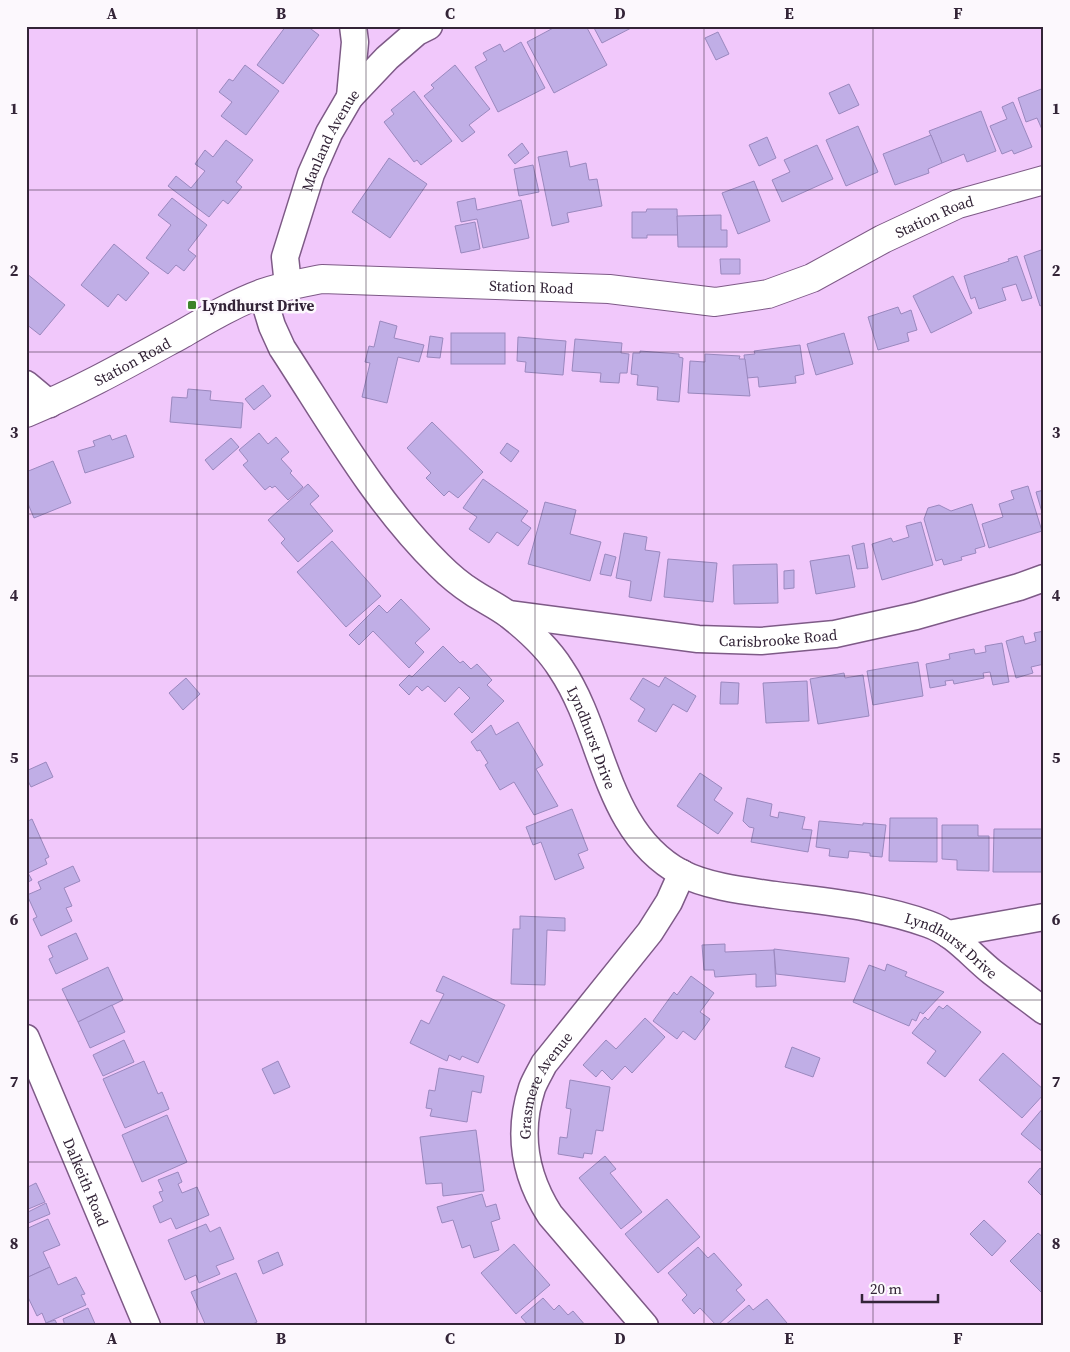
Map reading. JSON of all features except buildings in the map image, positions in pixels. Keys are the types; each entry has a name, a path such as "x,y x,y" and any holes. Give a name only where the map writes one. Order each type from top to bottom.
{"main road":[{"name":"Station Road","path":"38,408 110,373 232,306 262,293 288,285 322,279 461,283 609,289 715,302 768,294 812,278 883,239 958,204 1044,180"}],"street":[{"path":"350,97 354,42 353,26"},
{"name":"Manland Avenue","path":"288,285 285,257 308,182 329,133 350,97 414,28"},
{"name":"Lyndhurst Drive","path":"262,293 272,326 282,348 376,492 410,535 441,567 470,591 508,614 542,645 561,668 576,694 620,808 631,825 657,855 682,873 713,884 751,892 868,908 900,915 931,925 948,934 992,972 1044,1010"},
{"path":"26,384 38,408"},
{"name":"Carisbrooke Road","path":"508,614 698,639 761,641 835,634 916,616 1019,587 1044,578"},
{"name":"Grasmere Avenue","path":"645,1326 550,1215 538,1197 530,1177 525,1151 525,1118 532,1088 544,1064 650,932 669,902 682,873"},
{"path":"948,934 1044,917"},
{"name":"Dalkeith Road","path":"26,1038 147,1326"}],"place":[{"name":"Lyndhurst Drive","path":"192,305"}]}
